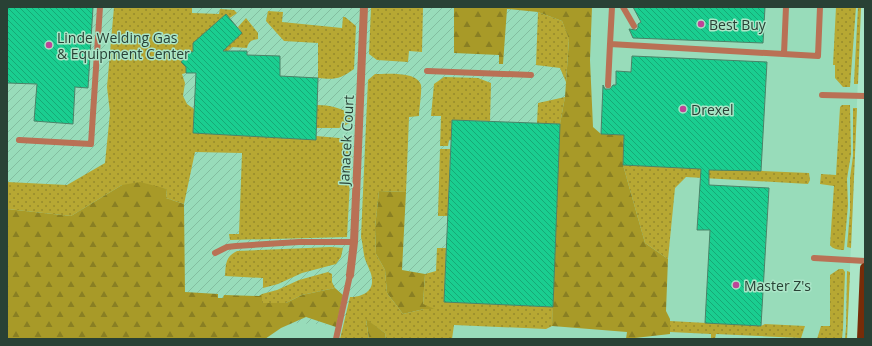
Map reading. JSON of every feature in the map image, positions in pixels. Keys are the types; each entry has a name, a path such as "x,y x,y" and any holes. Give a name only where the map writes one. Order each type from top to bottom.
{"main road":[{"path":"862,339 865,268"}],"street":[{"name":"Janacek Court","path":"350,275 354,242 364,7"}],"lane":[{"path":"19,140 90,144 100,7"},
{"path":"608,85 612,7"},
{"path":"624,7 634,26"},
{"path":"784,54 786,7"},
{"path":"610,44 818,56 820,7"},
{"path":"427,71 532,75"},
{"path":"822,95 865,96"},
{"path":"215,253 227,247 236,246 300,242 354,242"},
{"path":"814,258 865,261"},
{"path":"336,339 350,275"}],"shaded area":[{"path":"7,7 591,7 579,316 359,326 165,317 7,201"},
{"path":"114,7 192,7 192,13 219,14 220,9 234,10 237,13 193,43 193,52 187,51 186,56 181,62 186,67 186,73 182,74 185,83 183,96 187,104 194,109 193,133 315,140 316,136 350,139 352,143 347,237 230,240 229,234 239,234 242,153 195,152 184,204 166,198 167,189 122,185 71,216 7,209 7,182 67,185 105,163 110,113 107,87"},
{"path":"371,7 423,7 422,52 409,51 408,62 377,60 369,54"},
{"path":"591,7 861,7 847,339 257,339"},
{"path":"836,7 856,7 850,87 843,87 835,78 835,65 833,65"},
{"path":"858,7 861,7 858,84 854,84 854,82"},
{"path":"268,11 283,12 282,22 342,28 343,17 345,17 356,26 354,69 337,78 318,78 318,43 284,41 266,21"},
{"path":"538,12 562,21 569,38 566,82 560,68 536,65"},
{"path":"246,18 258,33 258,39 251,41 247,48 232,47 228,51 228,54 222,51 242,33 238,27"},
{"path":"375,74 408,75 414,77 421,85 419,116 409,117 406,192 379,191 375,228 376,254 385,270 387,293 403,314 424,309 434,309 423,305 425,274 436,271 437,248 446,248 444,302 553,307 552,326 546,329 454,325 452,339 386,339 385,333 366,320 369,339 340,339 350,297 366,293 371,288 372,284 361,237 368,80"},
{"path":"444,77 478,78 491,83 490,121 452,120 451,140 449,140 448,146 440,146 441,116 431,116 434,84"},
{"path":"565,97 560,124 537,123 538,103"},
{"path":"317,105 331,106 347,112 351,114 352,122 339,128 316,128"},
{"path":"842,105 850,105 851,154 847,179 848,205 844,250 834,248 830,245 834,186 820,184 821,174 836,175 840,107"},
{"path":"853,108 857,108 851,248 847,247 850,211 850,178 853,156"},
{"path":"440,149 450,149 448,216 438,216"},
{"path":"623,165 809,173 810,180 808,184 686,177 675,188 668,259 645,243"},
{"path":"331,247 343,248 341,257 336,264 302,273 278,284 263,288 263,278 225,276 228,258 237,251"},
{"path":"839,269 843,269 845,272 842,339 817,339 821,326 830,326 830,275"},
{"path":"847,271 850,272 847,339 845,339 846,327"},
{"path":"328,272 332,274 332,282 335,288 302,295 286,303 262,303 262,294 277,290 299,280"},
{"path":"670,321 761,326 765,324 805,326 801,338 716,334 715,339 711,339 711,334 670,332"}],"green space":[{"path":"454,7 592,7 590,60 593,127 601,134 624,135 623,165 645,243 668,259 666,311 670,319 670,334 626,339 627,332 552,326 560,124 565,97 569,39 562,21 538,12 507,9 503,64 499,64 499,55 454,53"},
{"path":"140,182 167,189 166,198 184,204 185,292 218,294 218,298 223,298 224,295 259,296 262,294 262,303 286,303 302,295 335,288 343,295 336,327 306,317 281,328 265,339 7,339 7,209 71,216 122,185"},
{"path":"379,191 406,192 402,270 425,274 423,304 435,309 424,309 403,314 387,293 385,270 376,254 375,228"},
{"path":"366,319 385,333 386,339 369,339"}],"building":[{"name":"Linde Welding Gas & Equipment Center","path":"7,7 93,7 88,88 75,87 73,124 34,121 37,84 7,83"},
{"name":"Best Buy","path":"633,7 765,7 763,43 633,38 629,29 636,30 638,28 638,24 641,22"},
{"path":"226,14 242,33 223,51 247,51 247,55 280,56 280,76 318,78 316,140 193,133 196,73 186,73 186,67 181,62 186,56 187,51 193,52 193,43"},
{"name":"Drexel","path":"632,56 767,62 761,171 709,170 709,185 769,188 761,326 705,323 710,230 697,230 701,169 623,165 624,135 601,134 603,85 605,89 610,89 613,85 616,85 616,71 631,72"},
{"path":"452,120 560,124 553,307 444,302"}],"place":[{"name":"Best Buy","path":"701,24"},
{"name":"Linde Welding Gas & Equipment Center","path":"49,45"},
{"name":"Drexel","path":"683,109"},
{"name":"Master Z's","path":"736,285"}]}
